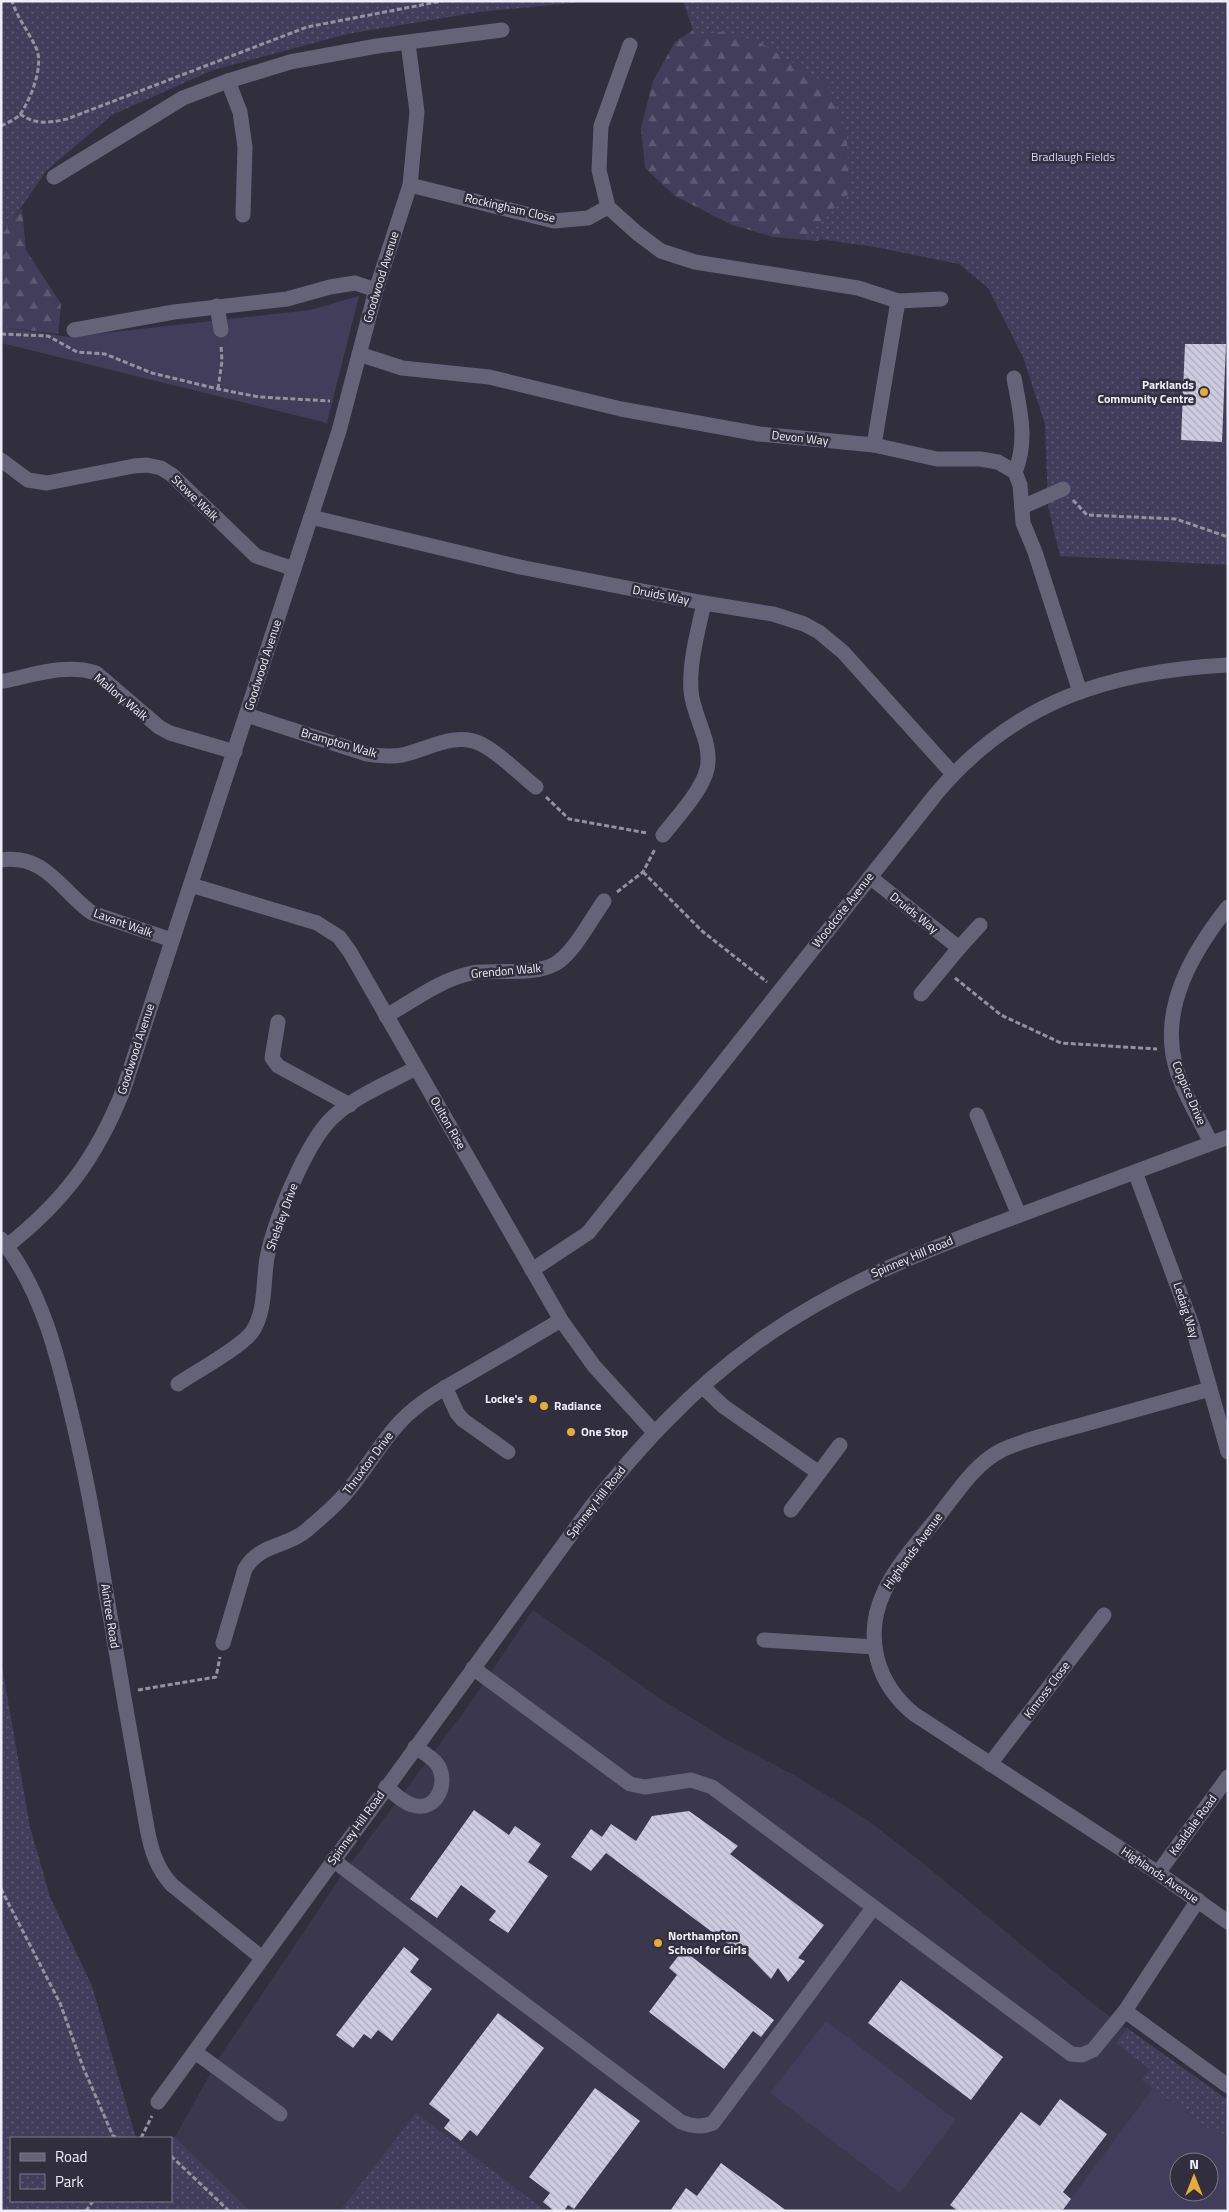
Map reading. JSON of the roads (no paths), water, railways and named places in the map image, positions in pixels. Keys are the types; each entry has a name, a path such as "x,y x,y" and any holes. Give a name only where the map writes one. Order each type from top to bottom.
{"street":[{"path":"54,177 182,98 228,81 290,62 377,46 502,30"},
{"name":"Goodwood Avenue","path":"4,1242 47,1211 76,1177 103,1138 123,1091 311,517 346,404 376,290 410,185 417,112 408,43"},
{"path":"630,45 601,126 599,170 608,207 637,234 662,251 695,262 858,288 898,301 941,299"},
{"path":"228,81 240,112 245,147 243,215"},
{"name":"Rockingham Close","path":"410,185 554,221 588,218 608,207"},
{"path":"74,330 174,312 287,299 330,287 354,284 376,290"},
{"path":"874,445 898,301"},
{"path":"217,306 221,330"},
{"name":"Devon Way","path":"359,354 402,368 489,377 621,409 759,434 874,445 937,459 989,460 998,462 1015,472"},
{"path":"1014,378 1022,417 1022,456 1015,472 1020,485 1023,523 1035,552 1080,692"},
{"name":"Stowe Walk","path":"1,460 28,480 47,484 134,466 161,468 181,484 256,556 294,569"},
{"path":"1022,507 1063,490"},
{"name":"Druids Way","path":"311,517 452,552 704,603 773,614 804,624 818,632 843,652 953,774"},
{"path":"663,835 700,786 708,768 706,743 693,704 691,690 696,642 704,603"},
{"name":"Woodcote Avenue","path":"532,1270 588,1233 953,774 986,744 1016,723 1043,708 1080,692 1149,672 1228,665"},
{"name":"Mallory Walk","path":"4,681 64,670 85,669 96,673 159,727 170,733 234,752"},
{"name":"Brampton Walk","path":"247,715 367,754 381,756 403,755 447,742 470,740 488,749 536,787"},
{"name":"Lavant Walk","path":"1,860 25,860 39,865 92,913 172,940"},
{"name":"Druids Way","path":"870,877 959,948"},
{"name":"Oulton Rise","path":"191,885 317,923 338,936 350,952 561,1320 594,1366 654,1432"},
{"name":"Grendon Walk","path":"386,1016 458,977 483,972 534,970 555,964 570,952 604,901"},
{"name":"Coppice Drive","path":"1211,1143 1181,1080 1172,1050 1173,1016 1180,987 1203,941 1228,907"},
{"path":"921,994 980,924"},
{"path":"278,1022 272,1058 278,1066 350,1105"},
{"name":"Shelsley Drive","path":"178,1384 252,1333 259,1314 271,1240 288,1193 320,1133 331,1118 350,1105 416,1068"},
{"path":"978,1115 1019,1215"},
{"name":"Spinney Hill Road","path":"158,2102 591,1507 654,1432 703,1387 756,1343 831,1296 903,1260 1228,1137"},
{"name":"Ledaig Way","path":"1135,1172 1183,1298 1228,1452"},
{"name":"Aintree Road","path":"4,1242 23,1272 41,1311 67,1395 84,1468 146,1828 158,1867 164,1876 187,1899 262,1958"},
{"name":"Thruxton Drive","path":"223,1643 245,1569 258,1552 293,1539 305,1532 346,1493 401,1420 414,1409 445,1388 561,1320"},
{"path":"703,1387 723,1406 819,1473"},
{"path":"445,1388 457,1413 463,1420 508,1452"},
{"name":"Highlands Avenue","path":"1210,1389 1024,1442 990,1457 962,1485 891,1579 880,1603 875,1626 875,1647 884,1681 902,1704 932,1727 1158,1873 1228,1922"},
{"path":"791,1510 840,1445"},
{"name":"Kinross Close","path":"990,1764 1104,1615"},
{"path":"764,1640 875,1647"},
{"path":"473,1668 630,1784 645,1787 691,1780 712,1788 1071,2054 1082,2056 1093,2050 1125,2010 1198,1900"},
{"path":"386,1788 412,1806 422,1807 437,1799 442,1782 440,1771 432,1759 416,1747"},
{"name":"Kealdale Road","path":"1158,1873 1228,1776"},
{"path":"333,1860 681,2122 692,2126 707,2126 712,2123 873,1908"},
{"path":"1125,2010 1228,2086"},
{"path":"195,2052 280,2114"}],"place":[{"name":"Parklands Community Centre","path":"1204,392"},
{"name":"Locke's","path":"533,1399"},
{"name":"Radiance","path":"544,1406"},
{"name":"One Stop","path":"571,1432"},
{"name":"Northampton School for Girls","path":"658,1943"}],"park label":[{"name":"Bradlaugh Fields","path":"1073,157"}]}
